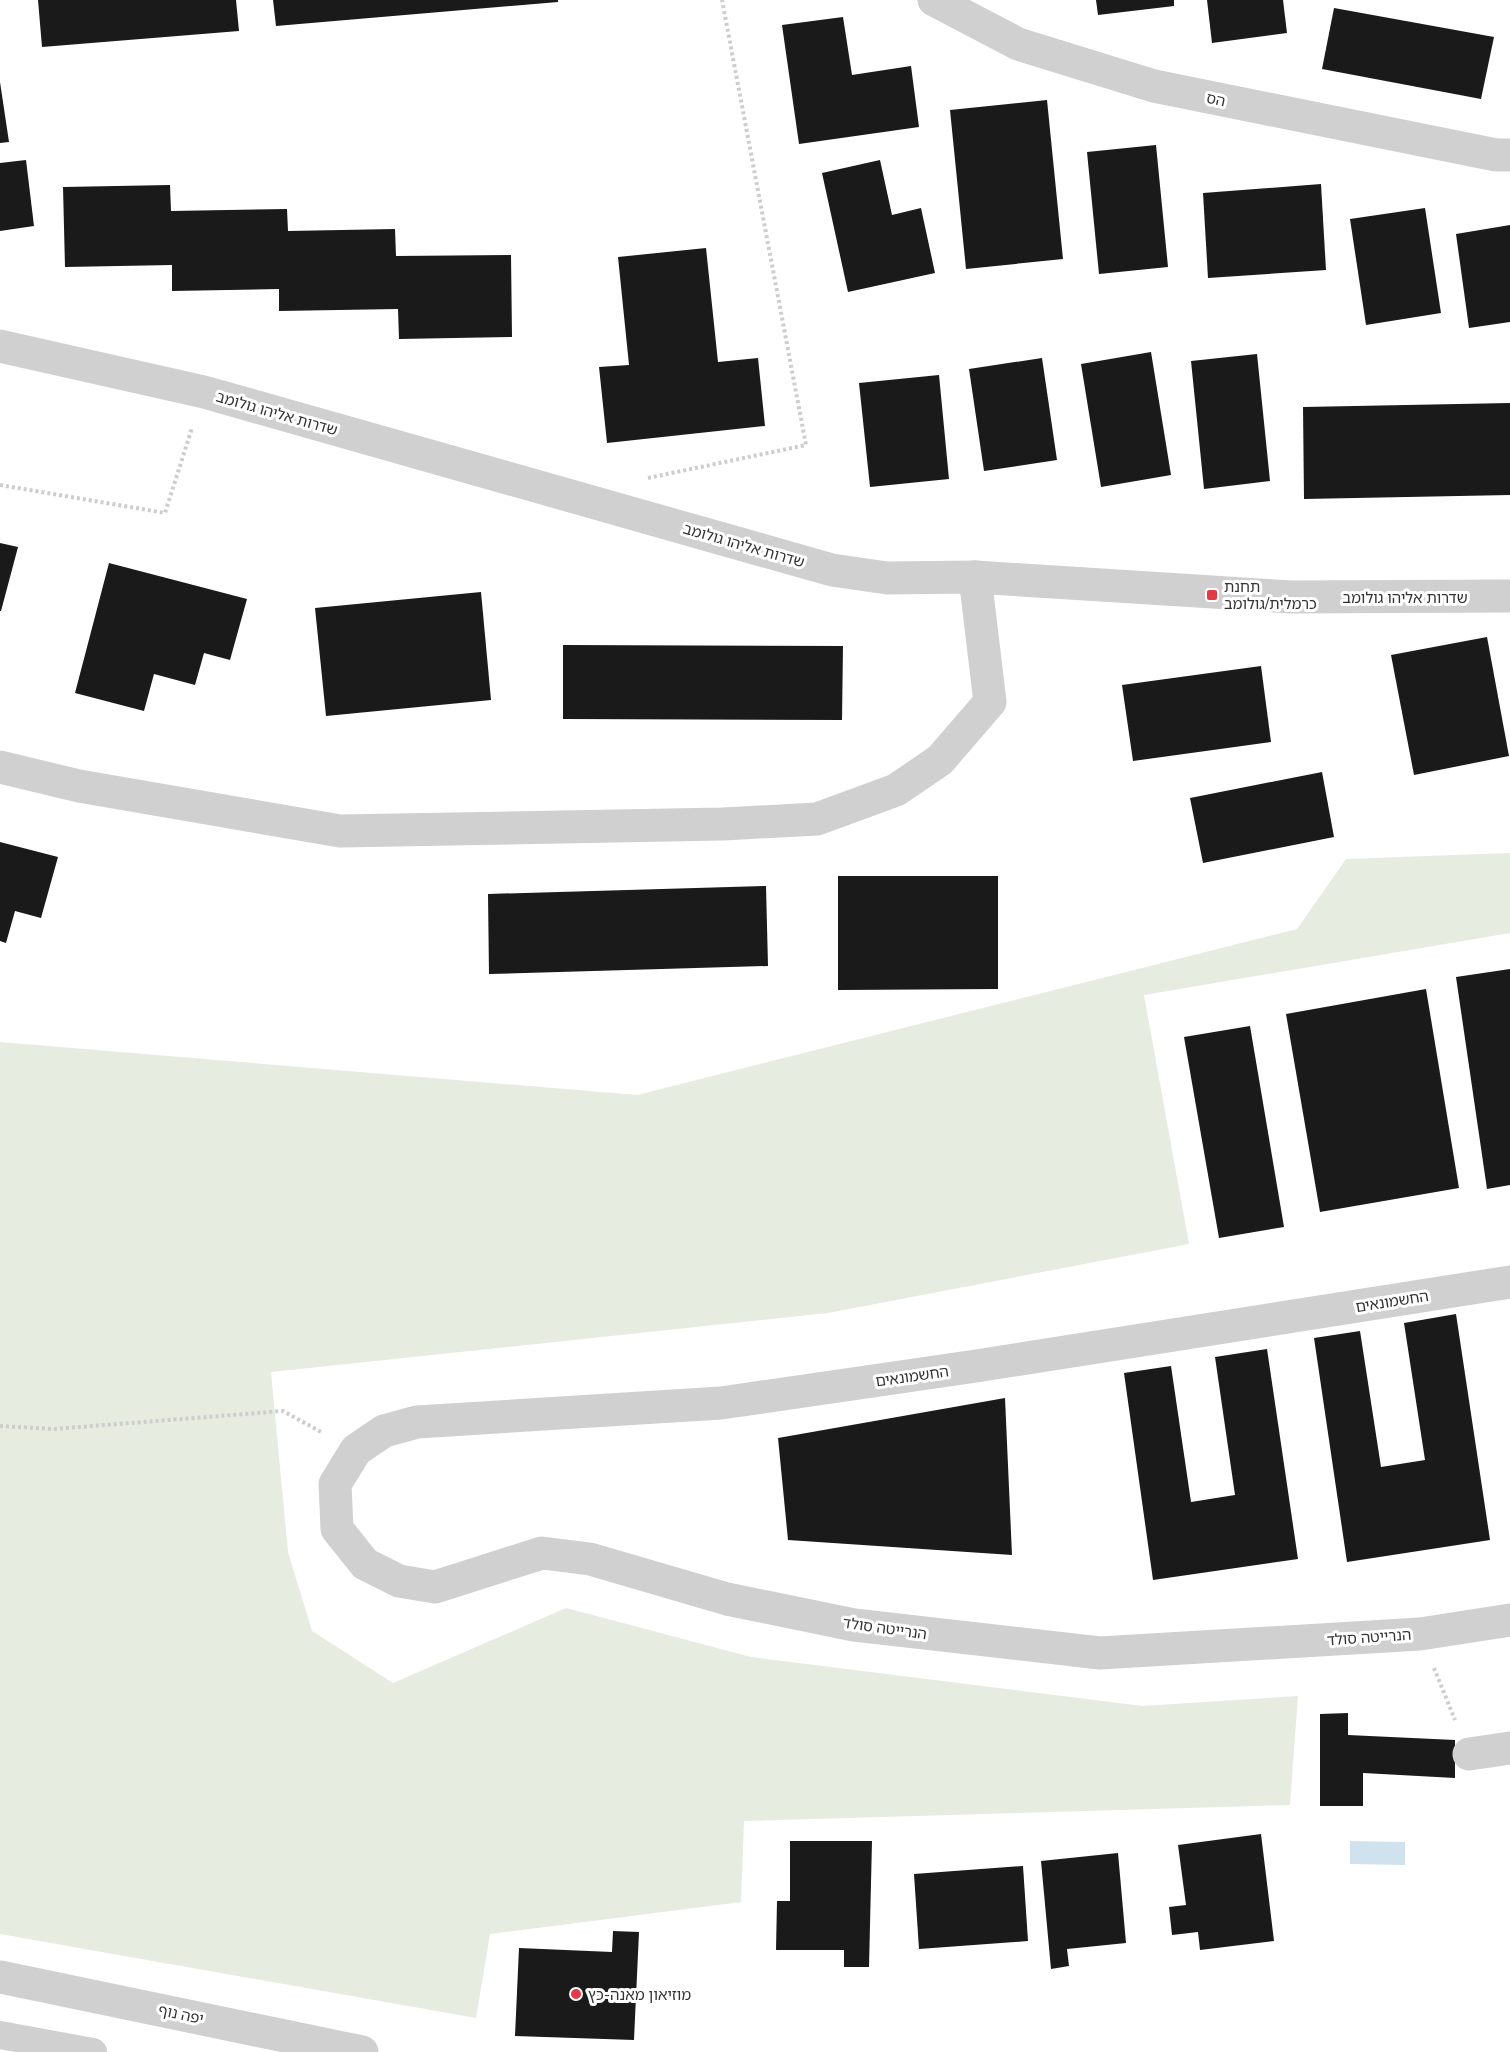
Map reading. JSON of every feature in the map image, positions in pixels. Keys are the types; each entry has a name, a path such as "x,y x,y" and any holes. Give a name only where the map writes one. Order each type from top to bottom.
{"street":[{"name":"הס","path":"934,0 1018,44 1154,86 1496,155 1510,155"},
{"name":"שדרות אליהו גולומב","path":"0,346 204,392 832,570 887,578 975,577 1291,597 1510,596"},
{"path":"0,766 80,786 340,831 723,824 817,819 896,790 940,760 990,702 975,577"},
{"name":"החשמונאים","path":"335,1484 356,1450 384,1431 417,1422 721,1403 976,1366 1510,1282"},
{"name":"הנרייטה סולד","path":"335,1484 337,1529 365,1564 399,1581 435,1587 542,1553 590,1558 728,1599 854,1625 1100,1653 1420,1634 1510,1620"},
{"path":"1469,1754 1510,1748"},
{"name":"יפה נוף","path":"0,1977 362,2052"},
{"path":"0,2035 93,2052"}],"path":[{"path":"648,478 806,445 722,0"},
{"path":"0,485 165,513 204,392"},
{"path":"0,1426 54,1429 283,1412 356,1450"},
{"path":"1420,1634 1469,1754"}],"shaded area":[{"path":"1510,853 1510,933 1144,995 1189,1244 828,1313 271,1372 288,1552 312,1631 393,1683 566,1608 751,1657 1142,1706 1298,1696 1290,1805 744,1821 741,1902 490,1934 476,2018 0,1934 0,1042 637,1095 1297,929 1346,859"}],"water":[{"path":"1350,1841 1405,1842 1405,1865 1350,1864"}],"building":[{"path":"38,0 236,0 239,31 42,47"},
{"path":"273,0 558,0 558,2 276,26"},
{"path":"1096,0 1174,0 1174,6 1098,15"},
{"path":"1207,0 1283,0 1287,33 1212,43"},
{"path":"1334,8 1494,37 1481,99 1322,69"},
{"path":"843,17 852,75 911,66 919,127 799,144 782,25"},
{"path":"0,82 9,142 0,143"},
{"path":"1047,100 1063,259 966,269 950,110"},
{"path":"1156,145 1168,267 1099,274 1087,152"},
{"path":"26,160 34,226 0,231 0,163"},
{"path":"880,160 892,215 921,208 935,273 848,292 822,173"},
{"path":"1321,184 1326,270 1208,278 1203,193"},
{"path":"170,185 171,211 287,209 288,231 395,229 396,256 511,255 512,337 399,339 398,309 279,311 279,289 172,291 172,265 65,267 63,187"},
{"path":"1425,208 1441,313 1366,325 1350,219"},
{"path":"1510,225 1510,322 1469,328 1456,234"},
{"path":"706,248 718,362 758,358 765,426 607,443 599,367 629,365 618,257"},
{"path":"1151,352 1171,475 1101,487 1081,364"},
{"path":"1257,354 1270,481 1204,489 1191,361"},
{"path":"1042,358 1057,460 984,471 969,369"},
{"path":"939,375 949,479 870,487 859,383"},
{"path":"1510,403 1510,495 1304,499 1303,407"},
{"path":"0,543 18,547 1,611 0,611"},
{"path":"109,563 247,599 230,660 204,653 195,685 154,674 144,711 75,693"},
{"path":"481,592 491,700 326,716 315,608"},
{"path":"1487,637 1509,756 1414,775 1391,655"},
{"path":"563,645 843,646 842,720 563,719"},
{"path":"1261,666 1271,742 1133,761 1122,685"},
{"path":"1322,772 1334,837 1203,863 1190,798"},
{"path":"0,842 58,857 41,918 15,911 6,943 0,941"},
{"path":"838,876 998,876 998,989 838,990"},
{"path":"766,886 768,966 489,974 488,894"},
{"path":"1510,969 1510,1185 1487,1189 1456,977"},
{"path":"1426,989 1459,1188 1320,1212 1286,1014"},
{"path":"1250,1026 1284,1227 1219,1238 1184,1037"},
{"path":"1456,1314 1490,1540 1347,1562 1314,1338 1360,1331 1381,1467 1425,1460 1404,1323"},
{"path":"1267,1349 1298,1559 1153,1580 1124,1373 1171,1366 1191,1502 1235,1495 1215,1357"},
{"path":"1005,1398 1012,1555 788,1540 778,1438"},
{"path":"1348,1713 1348,1735 1455,1740 1455,1778 1363,1773 1363,1806 1320,1806 1320,1714"},
{"path":"1261,1834 1274,1941 1200,1950 1198,1932 1172,1935 1169,1907 1186,1905 1178,1845"},
{"path":"790,1841 872,1841 869,1967 844,1967 844,1950 776,1950 777,1901 790,1901"},
{"path":"1118,1853 1126,1943 1067,1949 1069,1966 1051,1969 1041,1861"},
{"path":"1023,1866 1028,1941 919,1949 914,1874"},
{"name":"מוזיאון מאנה-כץ","path":"613,1931 639,1932 634,2040 515,2036 519,1948 612,1952"}],"place":[{"name":"תחנת כרמלית/גולומב","path":"1212,595"},
{"name":"מוזיאון מאנה-כץ","path":"576,1994"}]}
